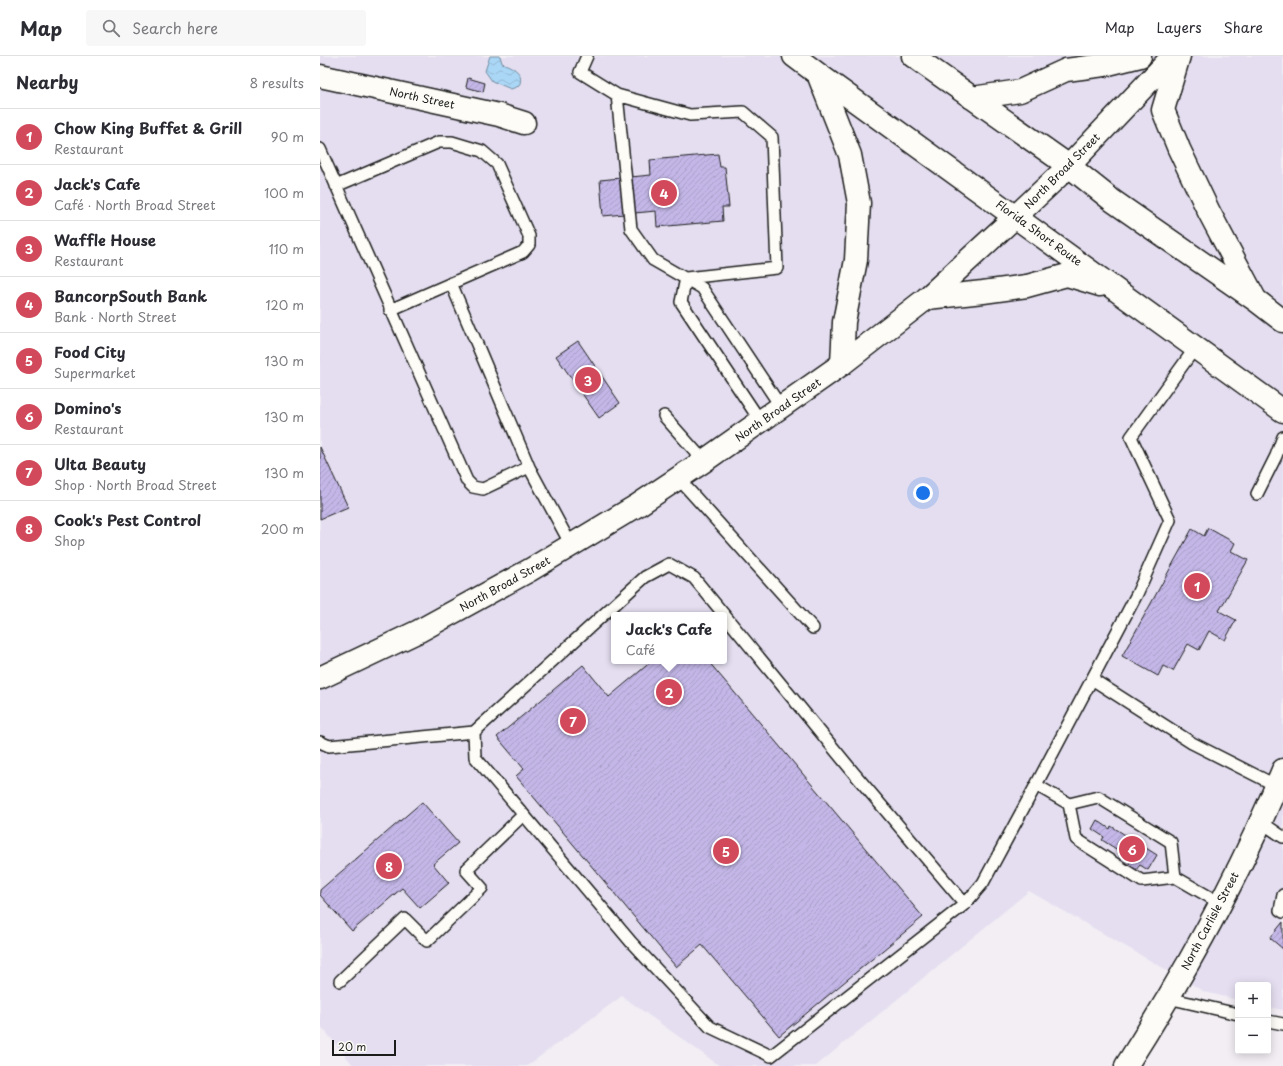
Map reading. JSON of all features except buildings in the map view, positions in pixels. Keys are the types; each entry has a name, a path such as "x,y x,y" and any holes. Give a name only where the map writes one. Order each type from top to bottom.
{"main road":[{"name":"Florida Short Route","path":"794,56 1016,216 1114,290 1283,411"},
{"path":"913,56 1069,166 1113,201 1257,301 1283,321"},
{"path":"972,98 1020,91 1066,70 1104,65 1140,56"},
{"name":"North Broad Street","path":"320,678 419,631 530,570 638,505 761,422 842,364 927,298 1016,216 1069,166 1173,56"},
{"path":"1179,56 1163,110 1209,212 1257,301"},
{"path":"818,74 850,155 859,203 856,260 844,322 842,364"},
{"name":"North Street","path":"320,76 499,115 524,123"},
{"path":"927,298 1027,286 1067,275 1114,290"},
{"name":"North Carlisle Street","path":"1126,1066 1168,998 1235,876 1280,778"}],"lane":[{"path":"587,56 580,72 617,95 690,115 743,112 772,138 777,268 686,278"},
{"path":"617,95 631,229 653,260 702,288 782,407"},
{"path":"336,186 439,142 452,142 482,151 497,164 529,236 529,245 523,252 390,310"},
{"path":"320,149 467,481 473,487 483,489 529,467"},
{"path":"686,278 681,302 761,422"},
{"path":"451,283 529,467 571,545"},
{"path":"474,732 474,757 631,942 710,1027 771,1056 964,904 983,883 1137,594 1170,520 1131,437 1195,348"},
{"path":"664,416 704,461"},
{"path":"1257,494 1276,456 1283,437"},
{"path":"678,478 813,628"},
{"path":"320,742 329,746 474,732 645,577 669,564 694,578 722,612"},
{"path":"727,618 964,904"},
{"path":"1092,680 1192,743 1280,778"},
{"path":"1036,785 1069,804 1098,797 1171,842 1175,877"},
{"path":"1069,804 1076,839 1142,881 1175,877 1220,903"},
{"path":"340,981 405,919 427,941 482,888 466,870 523,815"},
{"path":"1261,822 1283,836"},
{"path":"1283,895 1280,910 1283,912"},
{"path":"1168,998 1235,1013"},
{"path":"1271,1022 1283,1024"}],"shaded area":[{"path":"320,56 1283,56 1283,1010 1271,1008 1271,982 1235,982 1235,999 1205,992 1029,891 816,1066 720,1066 622,996 527,1066 354,1066 320,1025"}],"water":[{"path":"490,56 500,56 502,63 517,71 520,77 519,86 511,89 492,81 485,71"}],"place":[{"name":"BancorpSouth Bank","path":"664,193"},
{"name":"Waffle House","path":"588,380"},
{"name":"Chow King Buffet & Grill","path":"1197,586"},
{"name":"Jack's Cafe","path":"669,692"},
{"name":"Ulta Beauty","path":"573,721"},
{"name":"Domino's","path":"1132,849"},
{"name":"Food City","path":"726,851"},
{"name":"Cook's Pest Control","path":"389,866"}]}
